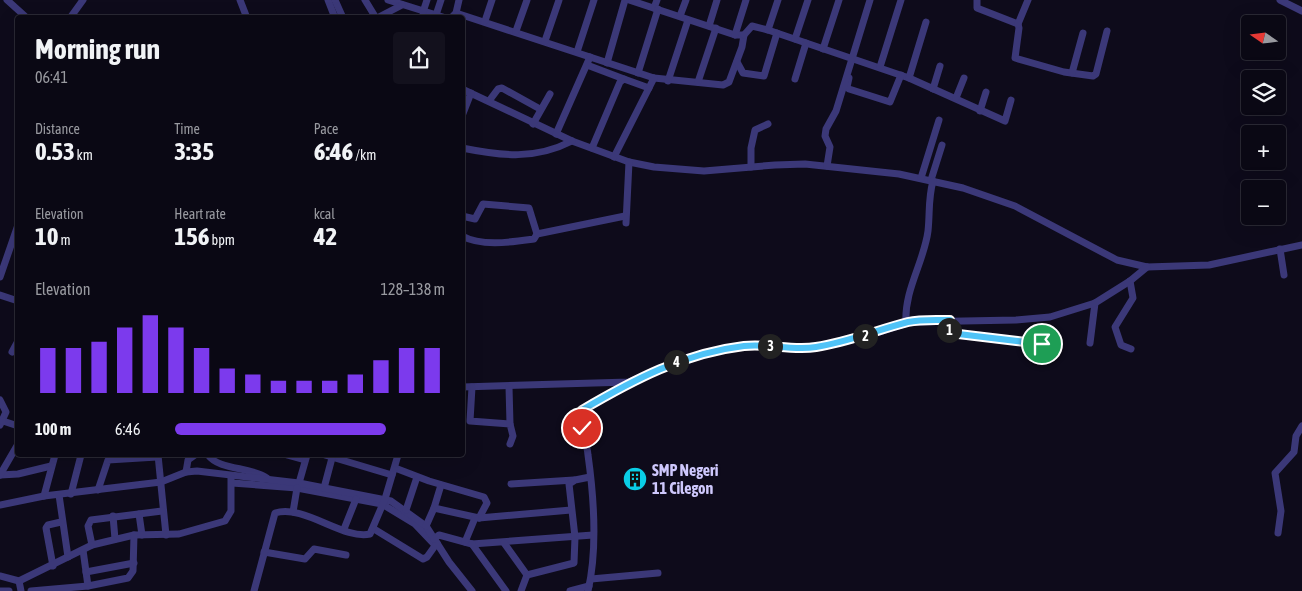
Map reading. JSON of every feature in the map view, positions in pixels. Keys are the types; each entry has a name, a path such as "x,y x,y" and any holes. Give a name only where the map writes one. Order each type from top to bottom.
{"street":[{"path":"7,0 23,15"},
{"path":"72,15 83,0"},
{"path":"240,0 246,15"},
{"path":"328,0 334,15"},
{"path":"335,0 342,15"},
{"path":"365,0 374,15"},
{"path":"388,0 436,15 441,0"},
{"path":"423,12 427,0"},
{"path":"453,15 459,0"},
{"path":"485,21 492,0"},
{"path":"516,31 527,0"},
{"path":"545,41 559,0"},
{"path":"577,52 594,0"},
{"path":"608,62 627,0 656,5 688,20 744,35"},
{"path":"680,16 686,0"},
{"path":"698,82 717,0"},
{"path":"735,34 746,0"},
{"path":"768,30 778,0"},
{"path":"795,39 808,0"},
{"path":"824,48 839,0"},
{"path":"870,0 848,84 850,89 890,102 901,75"},
{"path":"880,67 901,0"},
{"path":"977,0 977,8 1018,24"},
{"path":"1028,0 1018,24 1014,58 1072,73 1096,74 1106,31"},
{"path":"1280,0 1302,11"},
{"path":"380,15 398,2"},
{"path":"638,73 656,5"},
{"path":"465,17 485,21 654,78 668,81 728,84 737,62 744,35 752,26 880,67 956,98 980,111 1005,121 1011,100"},
{"path":"668,81 688,20"},
{"path":"909,78 926,22"},
{"path":"737,62 743,73 759,77 764,76 777,33"},
{"path":"1072,73 1083,33"},
{"path":"795,79 806,43"},
{"path":"556,134 590,57"},
{"path":"827,166 830,147 825,133 836,111 854,59"},
{"path":"587,65 649,88"},
{"path":"933,89 940,66"},
{"path":"614,157 654,78"},
{"path":"956,98 964,78"},
{"path":"592,148 620,82 624,79"},
{"path":"489,100 498,89 502,88 540,109"},
{"path":"465,91 489,100 533,124 572,141 629,162 654,167 704,171 775,165 827,166 932,180 1002,200 1117,260 1147,267 1209,265 1302,245"},
{"path":"980,111 986,92"},
{"path":"465,108 471,93"},
{"path":"533,124 550,94"},
{"path":"921,178 939,120"},
{"path":"751,167 751,148 755,130 768,124"},
{"path":"465,149 488,153 531,155 554,150 572,141"},
{"path":"906,323 908,300 928,232 928,196 942,145"},
{"path":"465,237 481,242 532,239 537,234 626,220 629,162"},
{"path":"465,216 476,218 483,204 529,208 537,234"},
{"path":"0,278 15,234"},
{"path":"1280,249 1284,275"},
{"path":"589,585 593,535 590,477 580,412 630,382 686,358 745,345 796,349 817,347 861,338 906,323 950,320 1016,320 1050,317 1095,303 1130,281 1147,267"},
{"path":"1130,281 1134,292 1133,301 1116,327 1121,345 1131,350"},
{"path":"0,295 15,300"},
{"path":"1090,343 1095,303"},
{"path":"950,320 948,331 950,333 1049,345"},
{"path":"12,352 15,346"},
{"path":"465,387 630,382"},
{"path":"509,386 510,424 513,439 510,444"},
{"path":"472,388 470,420 510,424"},
{"path":"0,400 6,410 1,423 15,425"},
{"path":"1278,533 1281,511 1275,473 1294,452 1296,436 1302,426"},
{"path":"0,475 15,449"},
{"path":"44,496 54,457"},
{"path":"71,494 80,457"},
{"path":"98,490 105,462 111,457 125,457"},
{"path":"158,457 166,535"},
{"path":"186,472 188,460 192,457"},
{"path":"210,457 214,461 255,472 269,479 384,502 406,510 426,526 458,576 472,591"},
{"path":"293,512 306,457"},
{"path":"324,488 328,457"},
{"path":"332,457 417,477 485,498 487,503 477,518 468,543"},
{"path":"254,591 273,515 278,512 293,512 344,530 367,535 374,530 398,457"},
{"path":"0,475 18,474 52,466"},
{"path":"0,506 44,496 161,482 186,472 197,471 231,480 324,488 356,499 384,502 436,542"},
{"path":"406,510 417,477"},
{"path":"511,484 575,480 590,477"},
{"path":"231,480 269,479"},
{"path":"0,576 19,582 92,545 138,535 166,535 193,532 227,520 231,511 231,480"},
{"path":"527,575 573,564 575,537 568,485 575,480"},
{"path":"426,526 441,485"},
{"path":"59,495 61,522 68,557"},
{"path":"344,530 356,499"},
{"path":"434,508 477,518 571,510"},
{"path":"92,545 88,526 89,522 113,516 162,510"},
{"path":"31,591 88,586 128,578 133,573 139,514"},
{"path":"113,516 115,539"},
{"path":"53,566 46,528 48,525 61,522"},
{"path":"374,530 423,559 427,557 439,535 468,543 504,543 593,535"},
{"path":"468,543 506,591"},
{"path":"504,543 527,575"},
{"path":"264,552 305,559 314,549 346,555"},
{"path":"83,550 88,586"},
{"path":"86,572 134,563"},
{"path":"570,591 589,585 658,573"},
{"path":"521,591 527,575"},
{"path":"19,582 21,591"},
{"path":"0,591 9,591"}],"place":[{"name":"SMP Negeri 11 Cilegon","path":"635,479"}],"route":[{"path":"582,428 580,413 582,410 630,382 686,358 745,345 805,349 861,338 906,323 929,320 950,320 948,331 950,333 1042,344"}]}
